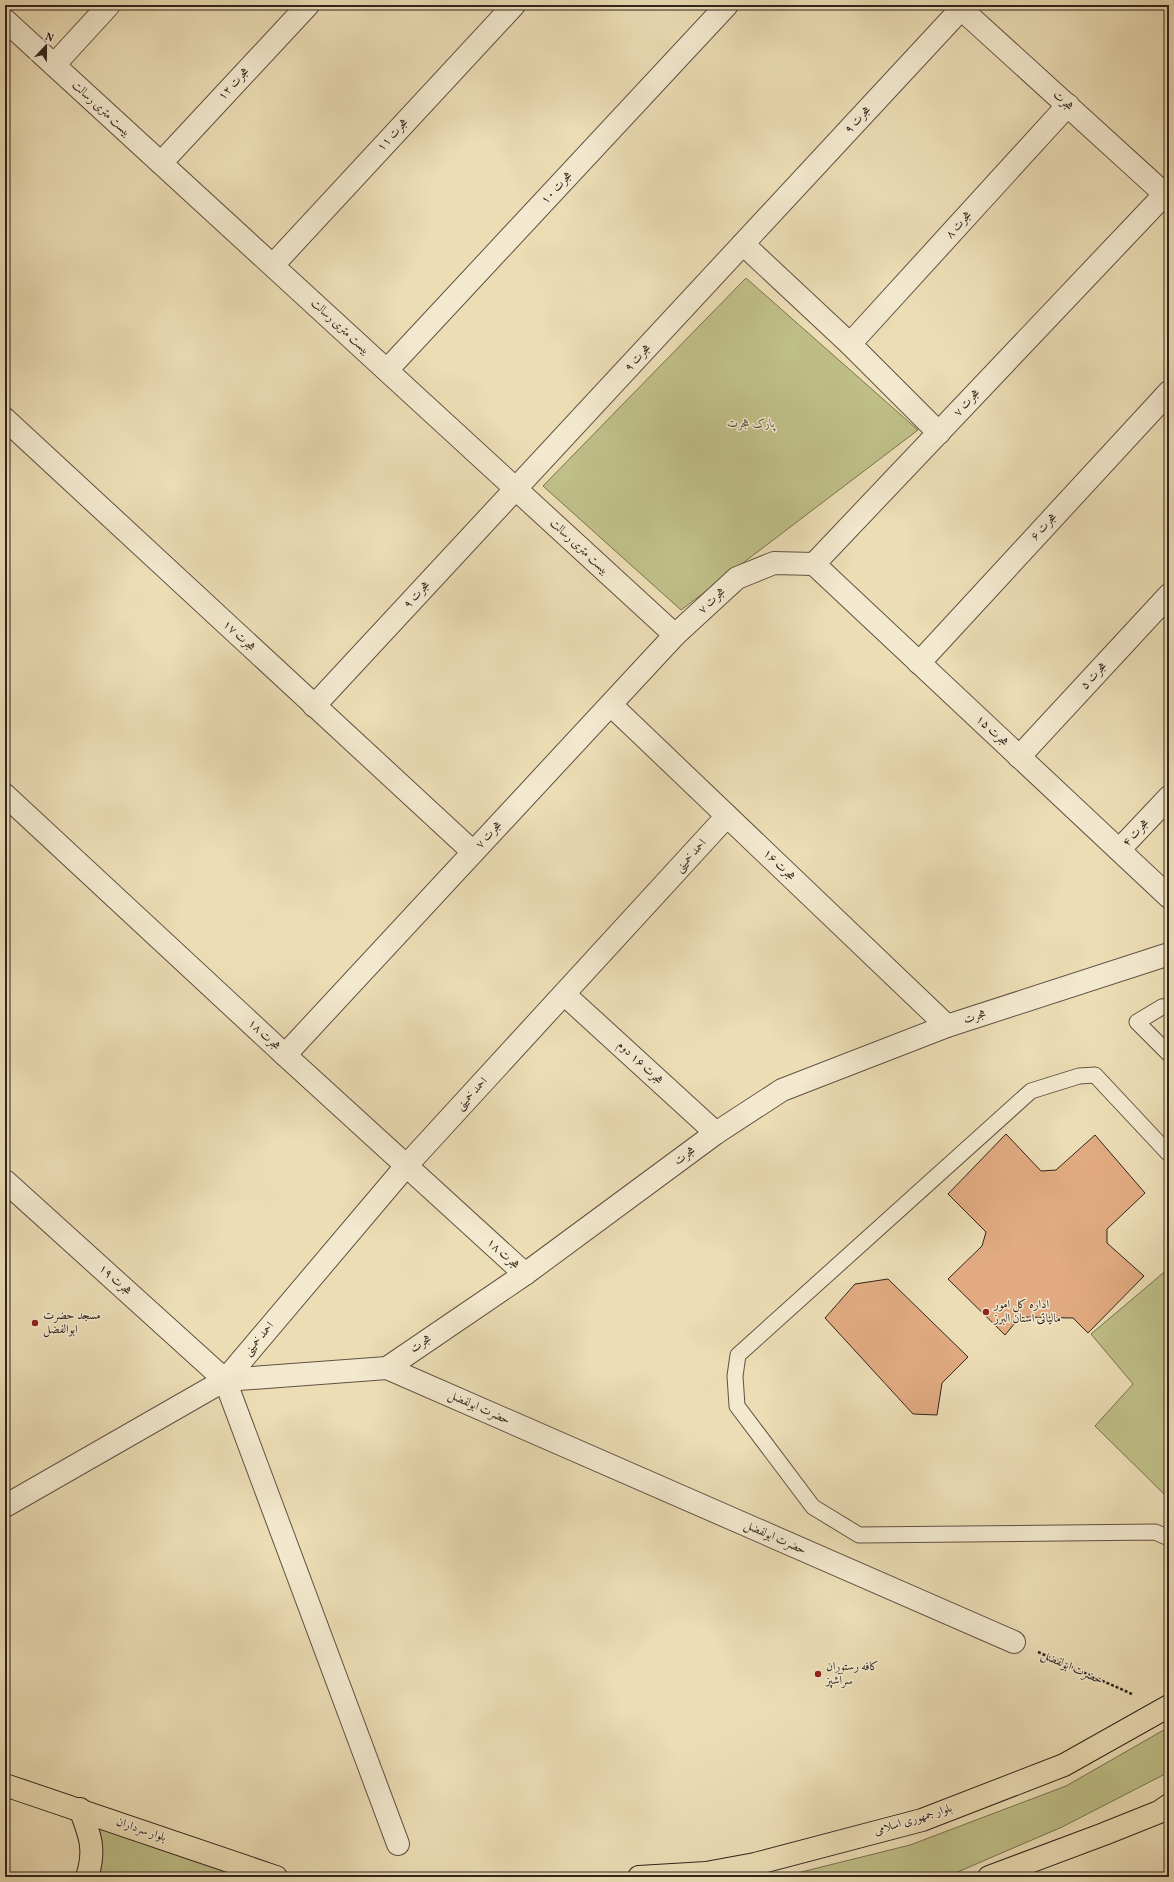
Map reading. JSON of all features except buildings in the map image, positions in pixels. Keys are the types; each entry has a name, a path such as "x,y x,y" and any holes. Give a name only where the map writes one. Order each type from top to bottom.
{"main road":[{"name":"بلوار جمهوری اسلامی","path":"639,1877 699,1875 755,1864 922,1820 1064,1765 1166,1707"},
{"name":"بلوار سرداران","path":"5,1784 276,1877"},
{"path":"989,1877 1159,1812 1169,1805"},
{"path":"80,1809 90,1835 92,1862 87,1877"}],"street":[{"path":"54,65 109,5"},
{"name":"هجرت ۱۲","path":"161,163 308,5"},
{"name":"هجرت ۱۱","path":"272,265 514,5"},
{"name":"هجرت ۱۰","path":"387,370 727,5"},
{"name":"هجرت","path":"959,7 1167,196"},
{"name":"هجرت ۹","path":"314,706 743,244 959,7"},
{"name":"بیست متری رسالت","path":"5,20 675,635"},
{"name":"هجرت ۸","path":"850,344 1068,106"},
{"name":"هجرت ۷","path":"285,1055 675,635 737,578 774,563 814,564 1167,196"},
{"path":"743,244 850,344 939,433"},
{"name":"هجرت ۶","path":"920,663 1169,392"},
{"name":"هجرت ۱۷","path":"5,420 474,852"},
{"name":"هجرت ۱۵","path":"814,564 1169,897"},
{"name":"هجرت ۵","path":"1019,757 1169,595"},
{"name":"هجرت ۱۶","path":"611,705 947,1026"},
{"name":"هجرت ۱۸","path":"5,795 285,1055 525,1274"},
{"name":"هجرت ۴","path":"1119,850 1169,797"},
{"name":"احمد خمینی","path":"225,1380 406,1166 727,816"},
{"name":"هجرت","path":"387,1368 525,1274 716,1133 782,1090 947,1026 1169,954"},
{"name":"هجرت ۱۶ دوم","path":"564,994 716,1133"},
{"name":"هجرت ۱۹","path":"5,1181 225,1380"},
{"path":"5,1506 225,1380 387,1368"},
{"name":"حضرت ابولفضل","path":"387,1368 1014,1642"},
{"path":"225,1380 398,1844"}],"lane":[{"path":"1169,1006 1162,1007 1137,1022 1169,1054"},
{"path":"1169,1154 1095,1076 1079,1076 1031,1091 738,1355 735,1376 737,1406 813,1507 859,1535 1155,1532 1169,1538"}],"path":[{"name":"حضرت ابولفضل","path":"1014,1642 1166,1707"}],"green space":[{"path":"1149,5 1169,5 1169,10 1165,10"},
{"name":"پارک هجرت","path":"746,278 918,430 681,610 543,486"},
{"path":"1169,1268 1169,1499 1095,1426 1133,1384 1091,1334"},
{"path":"1169,1727 1169,1772 1062,1827 946,1877 781,1877 910,1845 1066,1786"},
{"path":"96,1825 242,1877 99,1877 101,1857"}],"place":[{"name":"اداره کل امور مالیاتی استان البرز","path":"986,1312"},
{"name":"مسجد حضرت ابوالفضل","path":"35,1323"},
{"name":"کافه رستوران سرآشپز","path":"818,1674"}]}
